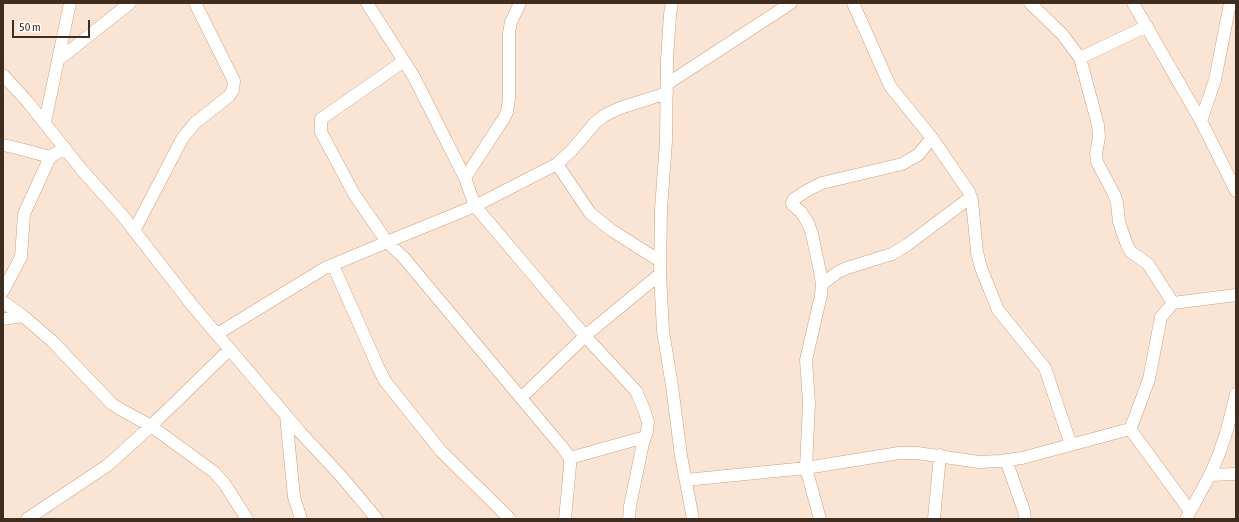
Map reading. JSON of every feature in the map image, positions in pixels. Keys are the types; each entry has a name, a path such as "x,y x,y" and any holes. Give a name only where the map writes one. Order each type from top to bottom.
{"street":[{"path":"45,122 70,3"},
{"path":"58,60 130,3"},
{"path":"134,231 182,138 196,123 229,96 233,90 234,81 195,3"},
{"path":"367,3 414,77 465,178 475,206 585,336 636,391 648,422 630,506 629,519"},
{"path":"465,178 507,112 509,99 509,33 516,8 520,3"},
{"path":"672,3 670,14 666,141 661,209 660,274 663,331 681,456 693,519"},
{"path":"217,334 307,278 386,242 475,206 557,164 604,115 667,89 791,3"},
{"path":"854,3 890,86 932,138 969,192 972,200 981,268 998,310 1045,368 1071,445"},
{"path":"1030,3 1062,34 1080,58 1100,137 1096,154 1097,162 1115,196 1119,222 1127,245 1131,252 1148,264 1174,303"},
{"path":"1133,3 1201,121 1236,191"},
{"path":"1201,121 1215,80 1230,3"},
{"path":"1080,58 1147,26"},
{"path":"404,61 321,120 321,132 354,194 386,242 404,258 570,458 565,519"},
{"path":"3,74 45,122 82,170 134,231 192,305 286,416 378,519"},
{"path":"820,519 806,468 810,403 806,360 821,295 822,284 812,234 808,222 792,203 794,199 822,183 902,164 918,155 932,138"},
{"path":"3,145 50,157"},
{"path":"3,291 21,257 24,214 50,157 65,148"},
{"path":"557,164 590,213 611,230 660,261"},
{"path":"822,284 838,272 847,268 892,254 907,245 971,197"},
{"path":"334,265 385,381 441,451 510,519"},
{"path":"521,398 585,336 660,274"},
{"path":"1130,429 1149,379 1161,317 1174,303 1236,295"},
{"path":"3,302 23,316 52,341 112,404 151,426 214,472 224,483 247,519"},
{"path":"3,319 23,316"},
{"path":"27,519 108,465 151,426 230,349"},
{"path":"1130,429 1188,515 1210,475 1227,430 1236,394"},
{"path":"286,416 294,497 301,519"},
{"path":"686,480 806,468 899,453 940,455 979,462 1006,460 1022,458 1130,429"},
{"path":"570,458 645,437"},
{"path":"934,519 940,455"},
{"path":"1006,460 1024,511 1025,519"},
{"path":"1210,475 1236,474"}]}
